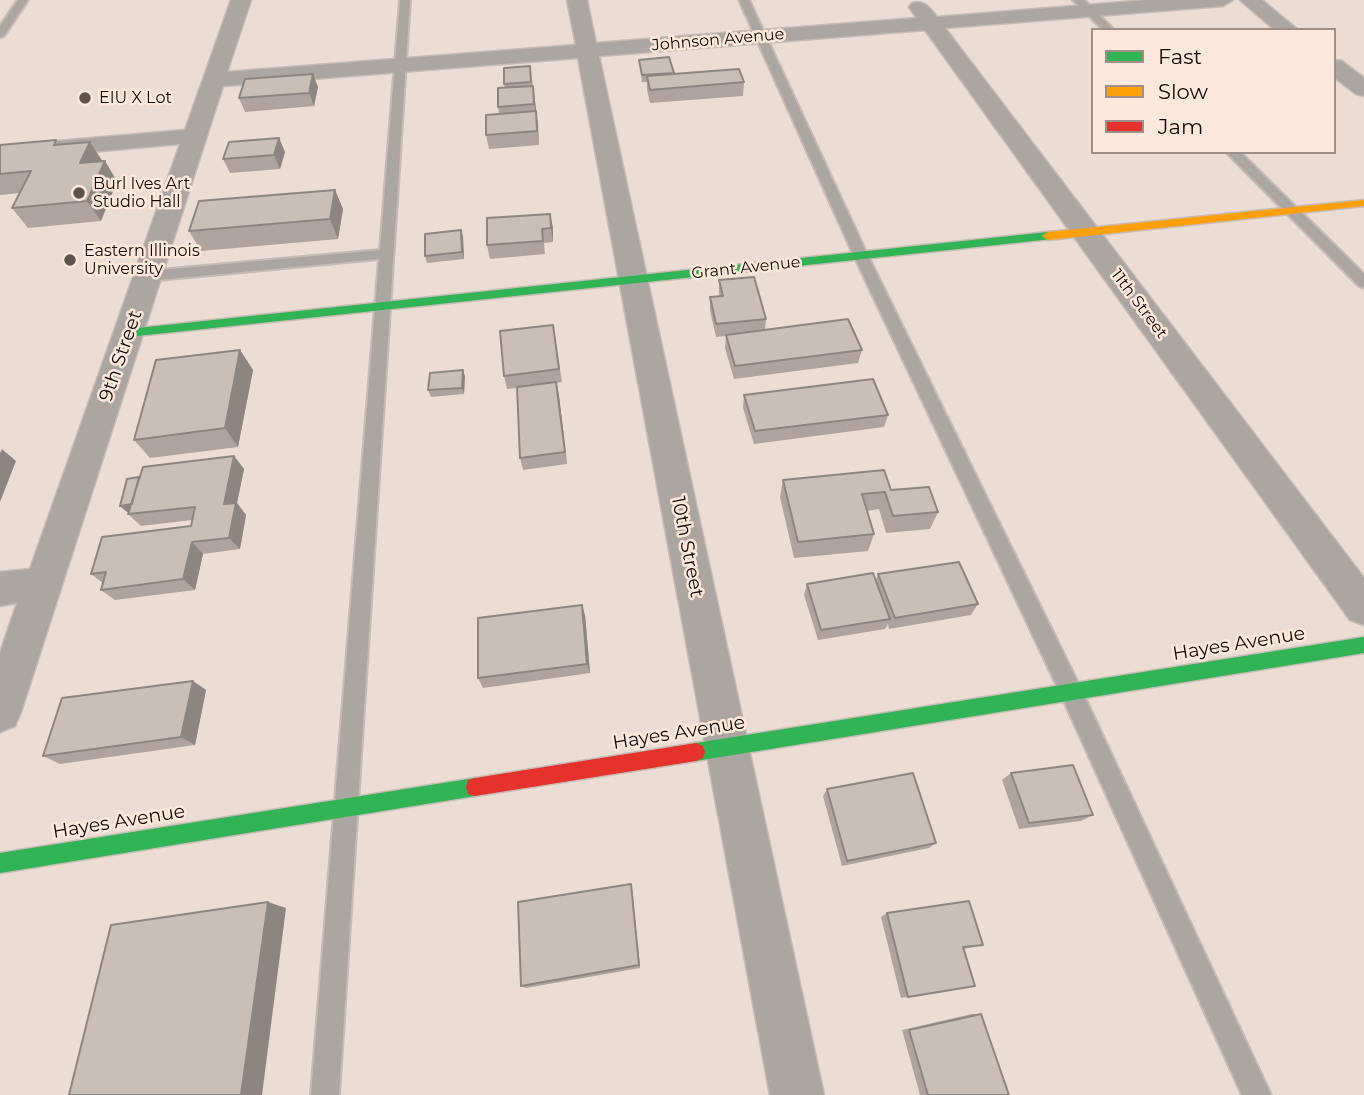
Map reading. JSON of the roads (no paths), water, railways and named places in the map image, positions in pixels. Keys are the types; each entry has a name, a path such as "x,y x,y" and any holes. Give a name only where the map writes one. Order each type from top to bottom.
{"street":[{"name":"9th Street","path":"0,712 241,0"},
{"name":"10th Street","path":"578,0 797,1095"},
{"name":"Johnson Avenue","path":"214,80 761,37 922,12 1223,0"},
{"path":"1250,0 1285,28"},
{"name":"11th Street","path":"922,12 1364,608"},
{"path":"1336,68 1364,89"},
{"path":"0,153 195,136"},
{"name":"Grant Avenue","path":"128,333 1364,203"},
{"path":"0,589 44,584"},
{"name":"Hayes Avenue","path":"0,863 1364,645"}],"lane":[{"path":"0,34 23,0"},
{"path":"325,1095 405,0"},
{"path":"744,0 861,256 1070,692 1258,1095"},
{"path":"1084,5 1107,28"},
{"path":"1234,154 1364,283"},
{"path":"148,276 386,254"}],"place":[{"name":"EIU X Lot","path":"85,98"},
{"name":"Burl Ives Art Studio Hall","path":"79,193"},
{"name":"Eastern Illinois University","path":"70,260"}]}
